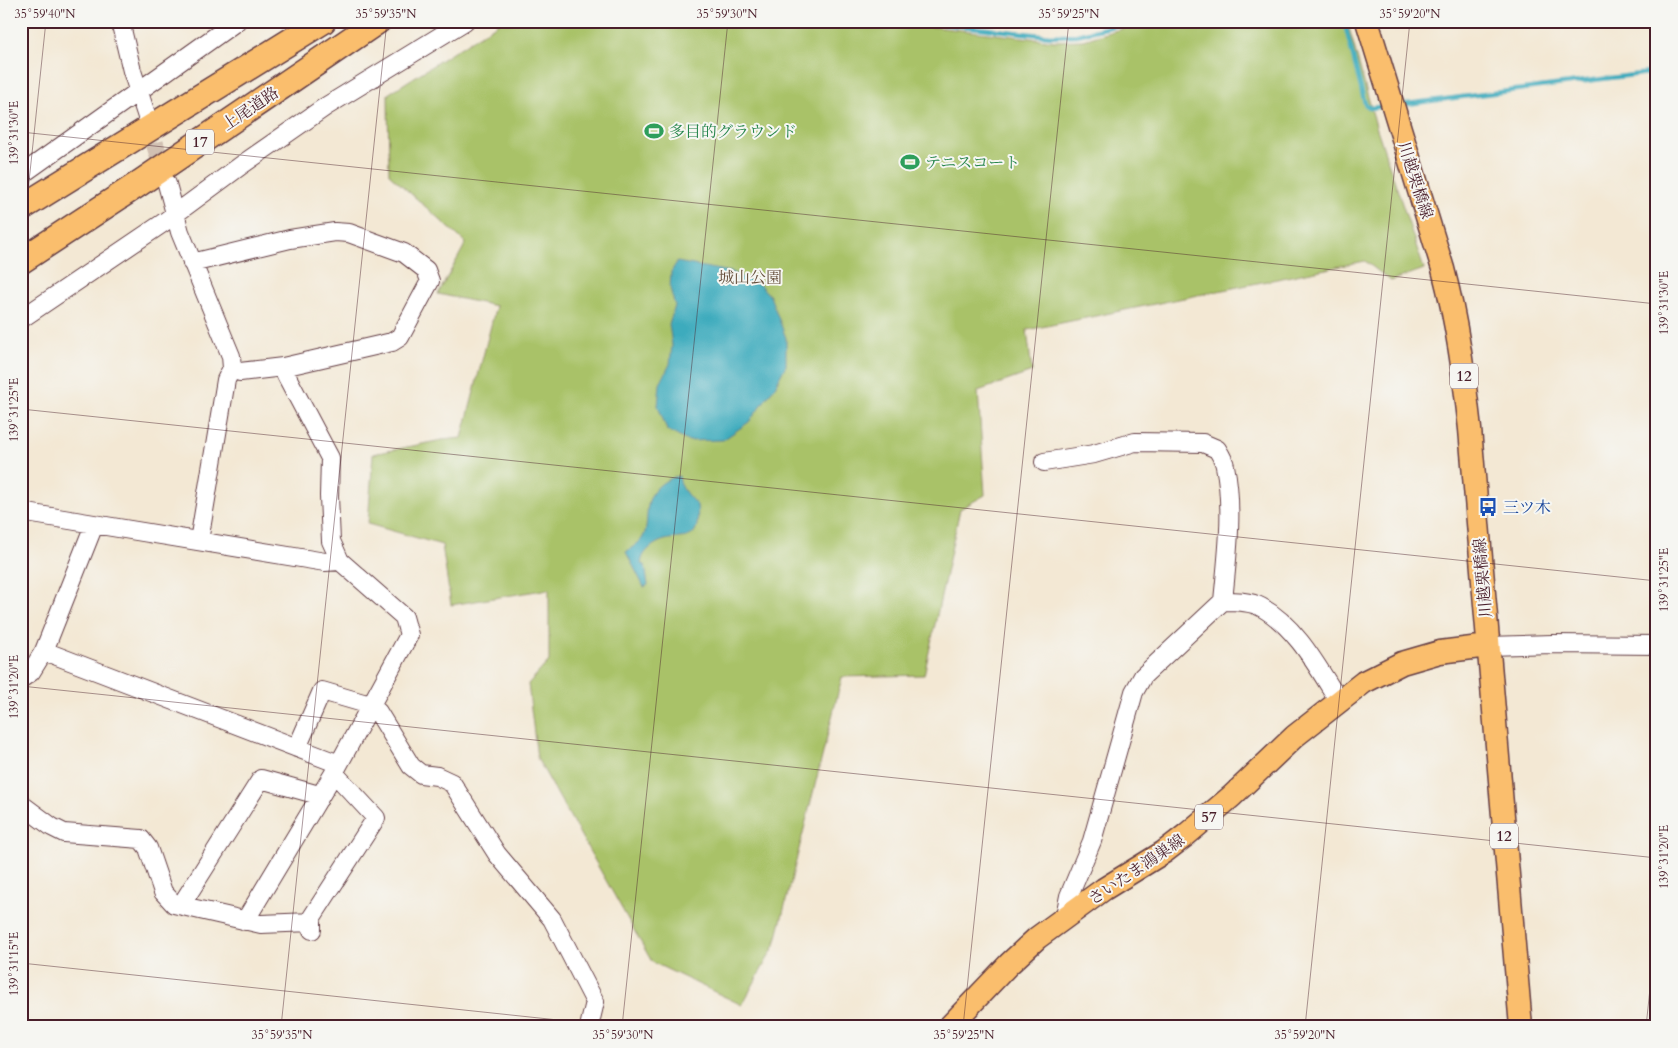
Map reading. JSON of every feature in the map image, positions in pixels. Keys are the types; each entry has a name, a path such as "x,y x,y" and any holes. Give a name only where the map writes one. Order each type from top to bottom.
{"highway":[{"name":"上尾道路","path":"21,208 323,21"},
{"name":"上尾道路","path":"21,261 137,185 378,21"}],"main road":[{"name":"川越栗橋線","path":"1367,21 1443,269 1454,309 1460,342 1470,429 1521,1027"},
{"name":"さいたま鴻巣線","path":"950,1027 1009,964 1037,938 1104,889 1164,852 1186,835 1226,801 1295,736 1364,682 1402,663 1440,652 1488,646"}],"street":[{"path":"120,21 147,117"},
{"path":"21,175 237,21"},
{"path":"21,320 176,214 243,164 325,107 465,21"},
{"path":"167,184 180,232 231,356 232,368 225,389 199,541"},
{"path":"192,263 290,239 335,232 350,233 404,252 426,270 430,282 400,337 392,342 283,367 240,372 232,368"},
{"path":"245,920 337,769 409,635 404,617 340,561 331,541 330,458 283,367"},
{"path":"1044,462 1094,454 1135,442 1203,443 1217,449 1225,465 1229,504 1223,601 1143,676 1134,692 1092,841 1069,896 1065,916"},
{"path":"21,512 326,562 340,561"},
{"path":"21,679 31,672 44,650 94,525"},
{"path":"1223,601 1260,606 1297,637 1340,701"},
{"path":"1488,646 1553,644 1657,645"},
{"path":"21,804 52,827 64,833 141,839 148,848 163,892 170,901 183,906 261,924 311,926 312,917 376,818 337,769 297,748 44,650"},
{"path":"297,748 322,691 370,705 378,712 411,766 421,774 437,776 452,783 497,854 552,919 595,1002 589,1027"},
{"path":"183,906 185,899 261,779 315,794 319,799"}],"green space":[{"name":"城山公園","path":"502,21 882,21 1055,41 1083,40 1148,21 1347,21 1376,126 1424,269 1391,281 1365,261 1027,330 1032,372 978,391 985,495 960,509 924,675 842,677 775,945 742,1005 652,962 537,758 528,684 549,661 549,589 451,605 442,545 368,524 373,454 442,440 462,438 496,306 438,294 466,243 389,174 388,94"}],"water":[{"path":"677,262 731,272 760,285 770,296 786,338 786,365 774,388 749,422 723,440 687,441 667,430 658,406 660,384 670,364 672,345 669,324 675,306 670,288 671,272"},
{"path":"679,476 683,488 697,505 695,530 691,535 660,542 647,551 643,556 641,564 645,565 648,585 644,587 626,552 643,537 646,530 649,500 655,490 668,480"}],"waterway":[{"path":"916,21 1050,36 1077,35 1134,21"},
{"path":"1344,21 1365,104 1370,108 1387,106"},
{"path":"1399,105 1657,72"}],"tunnel":[{"path":"147,117 165,178"}],"place":[{"name":"多目的グラウンド","path":"654,131"},
{"name":"テニスコート","path":"910,162"},
{"name":"三ツ木","path":"1488,507"}]}
